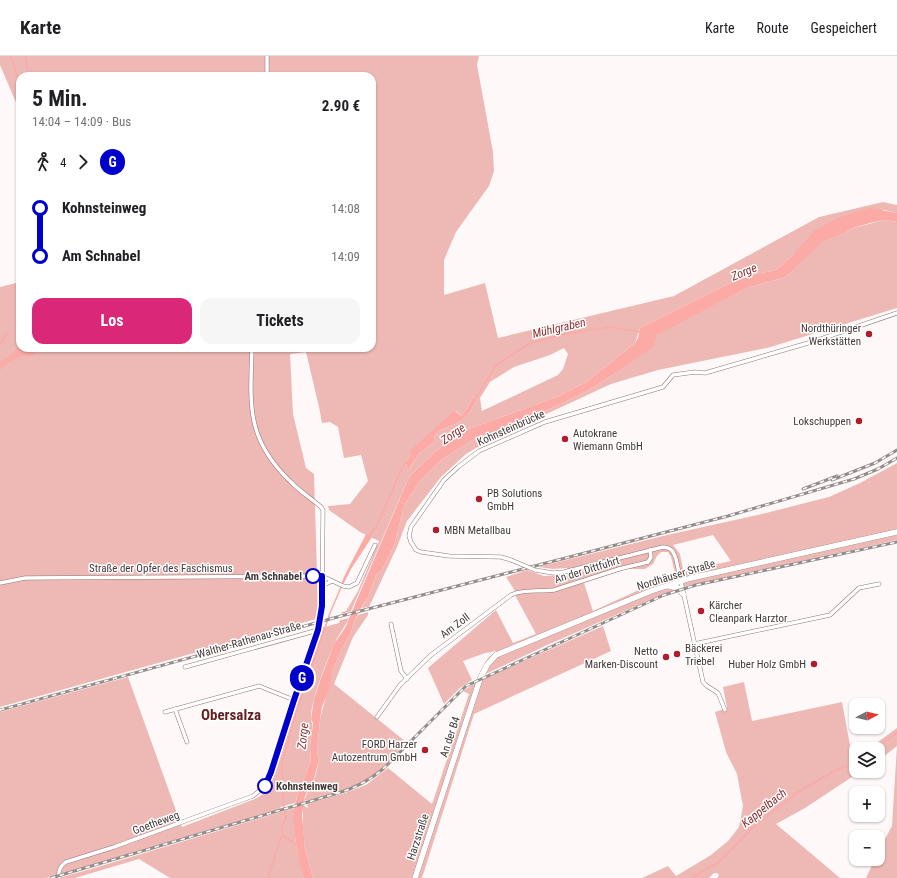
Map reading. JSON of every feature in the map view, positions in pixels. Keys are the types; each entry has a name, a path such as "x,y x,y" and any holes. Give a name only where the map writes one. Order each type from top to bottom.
{"main road":[{"name":"Nordhäuser Straße","path":"480,678 487,665 496,655 680,581 736,567 897,532"},
{"path":"667,586 678,588 683,594"},
{"name":"An der B4","path":"440,802 480,678"},
{"name":"Harzstraße","path":"415,878 440,802"}],"street":[{"path":"266,72 267,56"},
{"name":"Kohnsteinbrücke","path":"680,581 676,559 673,550 669,547 650,550 560,573 535,570 501,557 464,557 421,552 414,546 410,536 411,527 444,480 458,467 479,451 518,433 545,422 663,387 673,375 695,372 705,373 815,341 897,313"},
{"path":"165,712 259,686 294,700 318,630 322,606 323,510 321,506 291,482 276,466 262,446 256,430 250,398 252,352"},
{"path":"322,576 343,586 349,587 357,583 375,545"},
{"name":"An der Dittfuhrt","path":"517,592 554,590 619,569 648,562 651,557 650,550"},
{"name":"Straße der Opfer des Faschismus","path":"0,583 25,578 322,576"},
{"path":"322,586 332,581"},
{"path":"680,581 703,682 718,693 725,710"},
{"path":"694,644 830,615 859,588 879,584"},
{"name":"Am Zoll","path":"377,717 400,685 431,655 517,592"},
{"path":"391,624 402,671 407,679"},
{"name":"Walther-Rathenau-Straße","path":"185,667 318,630"},
{"name":"Goetheweg","path":"59,877 61,866 66,862 114,847 253,796 264,787 271,772 294,700"},
{"path":"175,709 187,742"}],"shaded area":[{"path":"0,56 479,56 477,65 493,152 494,171 489,186 456,232 444,260 444,295 485,283 498,338 674,296 819,217 883,202 897,205 897,213 884,210 793,255 776,270 751,275 722,287 640,328 635,343 588,381 559,396 466,430 437,450 409,477 351,611 341,614 342,612 346,611 358,591 379,541 360,532 329,510 328,506 350,504 368,481 361,455 344,458 338,427 330,422 322,423 306,352 376,352 376,72 16,72 16,103 0,65","holes":["564,348 568,354 563,369 558,375 482,411 480,398 490,382 514,367 550,355","473,397 477,399 465,418 437,433 434,436 435,441 419,454 410,468 407,467 406,461 411,454 411,451 453,411 456,411 461,416"]},
{"path":"869,208 897,213 897,222 884,220 870,223 850,229 845,233 822,242 786,277 747,288 657,335 653,347 589,390 509,427 478,437 442,459 419,482 404,506 394,546 382,570 376,575 368,597 362,606 354,622 351,633 341,650 333,670 329,689 322,707 317,752 319,760 313,782 305,796 302,815 305,849 313,878 304,878 296,841 294,812 295,804 311,760 310,748 313,723 311,719 314,699 334,644 345,628 409,477 437,450 466,430 559,396 588,381 635,343 638,338 640,328 722,287 751,275 776,270 793,255 815,230 838,218"},
{"path":"884,220 897,222 897,308 767,348 658,370 611,384 488,441 466,454 441,477 407,521 397,547 369,607 361,608 368,597 376,575 382,570 394,546 404,506 419,482 442,459 478,437 509,427 589,390 614,374 657,335 665,330 747,288 786,277 821,242 845,233 850,229"},
{"path":"16,283 16,352 306,352 290,354 293,414 306,468 314,474 318,605 316,619 0,707 0,287"},
{"path":"16,350 16,352 35,352 31,357 22,356 10,361 0,370 0,363"},
{"path":"473,397 477,399 468,415 456,424 437,433 434,436 435,441 419,454 409,469 406,461 411,454 410,451 453,411 461,416"},
{"path":"897,463 897,540 686,586 661,595 545,646 477,678 488,658 497,651 485,653 463,661 472,680 460,688 444,704 428,668 496,610 513,643 536,634 516,597 515,591 506,577 527,570 544,576 568,575 567,568 553,569 538,567 829,497 860,483","holes":["713,535 731,561 685,571 683,569 680,554 673,545","661,552 668,552 671,557 675,573 669,579 654,583 593,611 584,583 627,569 645,569 653,564"]},
{"path":"366,534 372,537 351,569 343,585 341,584"},
{"path":"368,612 368,615 353,637 334,684 406,742 385,765 364,782 340,792 304,801 316,774 319,760 317,752 320,719 333,670 358,615"},
{"path":"349,618 337,638 331,652 313,702 311,712 311,760 295,803 280,807 281,809 46,878 0,878 0,712 128,677 182,827 257,798 269,790 278,757 321,628 339,623 340,620"},
{"path":"603,626 611,651 474,714 422,878 313,878 305,849 303,805 308,808 307,804 366,785 388,768 432,804 469,694 463,691 475,683"},
{"path":"744,682 752,721 842,702 849,742 849,778 850,778 805,808 776,824 840,878 717,878 719,875 714,873 709,878 642,878 668,866 676,876 711,855 728,841 739,827 743,806 737,774 726,752 715,712 727,708 723,687"},
{"path":"897,728 897,746 885,755 885,742 878,742"},
{"path":"897,746 897,878 866,878 872,866 885,866 885,839 892,826"},
{"path":"294,808 296,844 304,878 170,878 139,859 75,878 58,878 91,869"}],"waterway":[{"path":"10,56 16,72"},
{"path":"25,56 28,72"},
{"name":"Mühlgraben","path":"475,400 496,365 531,343 570,333 610,327 641,332"},
{"path":"0,345 7,333"},
{"name":"Mühlgraben","path":"369,537 378,524 402,468 407,462"},
{"name":"Zorge","path":"268,878 282,835 282,827 286,817 283,801 282,763 296,713 330,613 342,585"},
{"name":"Kappelbach","path":"885,742 897,732"},
{"name":"Kappelbach","path":"691,878 719,862 751,829 798,792 834,771 849,766"},
{"path":"282,835 297,845"}],"railway":[{"path":"832,480 875,463 897,450"},
{"path":"0,710 341,616 728,516 854,479 878,469 897,458"},
{"path":"803,489 837,476"},
{"path":"51,878 348,790 366,781 383,769 466,686 664,595 696,585 897,542"}],"bus line":[{"name":"G","path":"265,786 268,781 318,630 322,606 322,576 313,576"}],"place":[{"name":"Nordthüringer Werkstätten","path":"869,334"},
{"name":"Lokschuppen","path":"859,421"},
{"name":"Autokrane Wiemann GmbH","path":"565,439"},
{"name":"PB Solutions GmbH","path":"479,499"},
{"name":"MBN Metallbau","path":"436,530"},
{"name":"Am Schnabel","path":"313,576"},
{"name":"Kärcher Cleanpark Harztor","path":"701,611"},
{"name":"Bäckerei Triebel","path":"677,654"},
{"name":"Netto Marken-Discount","path":"666,657"},
{"name":"Huber Holz GmbH","path":"814,664"},
{"name":"FORD Harzer Autozentrum GmbH","path":"425,750"},
{"name":"Kohnsteinweg","path":"265,786"}],"district":[{"name":"Obersalza","path":"231,715"}]}
